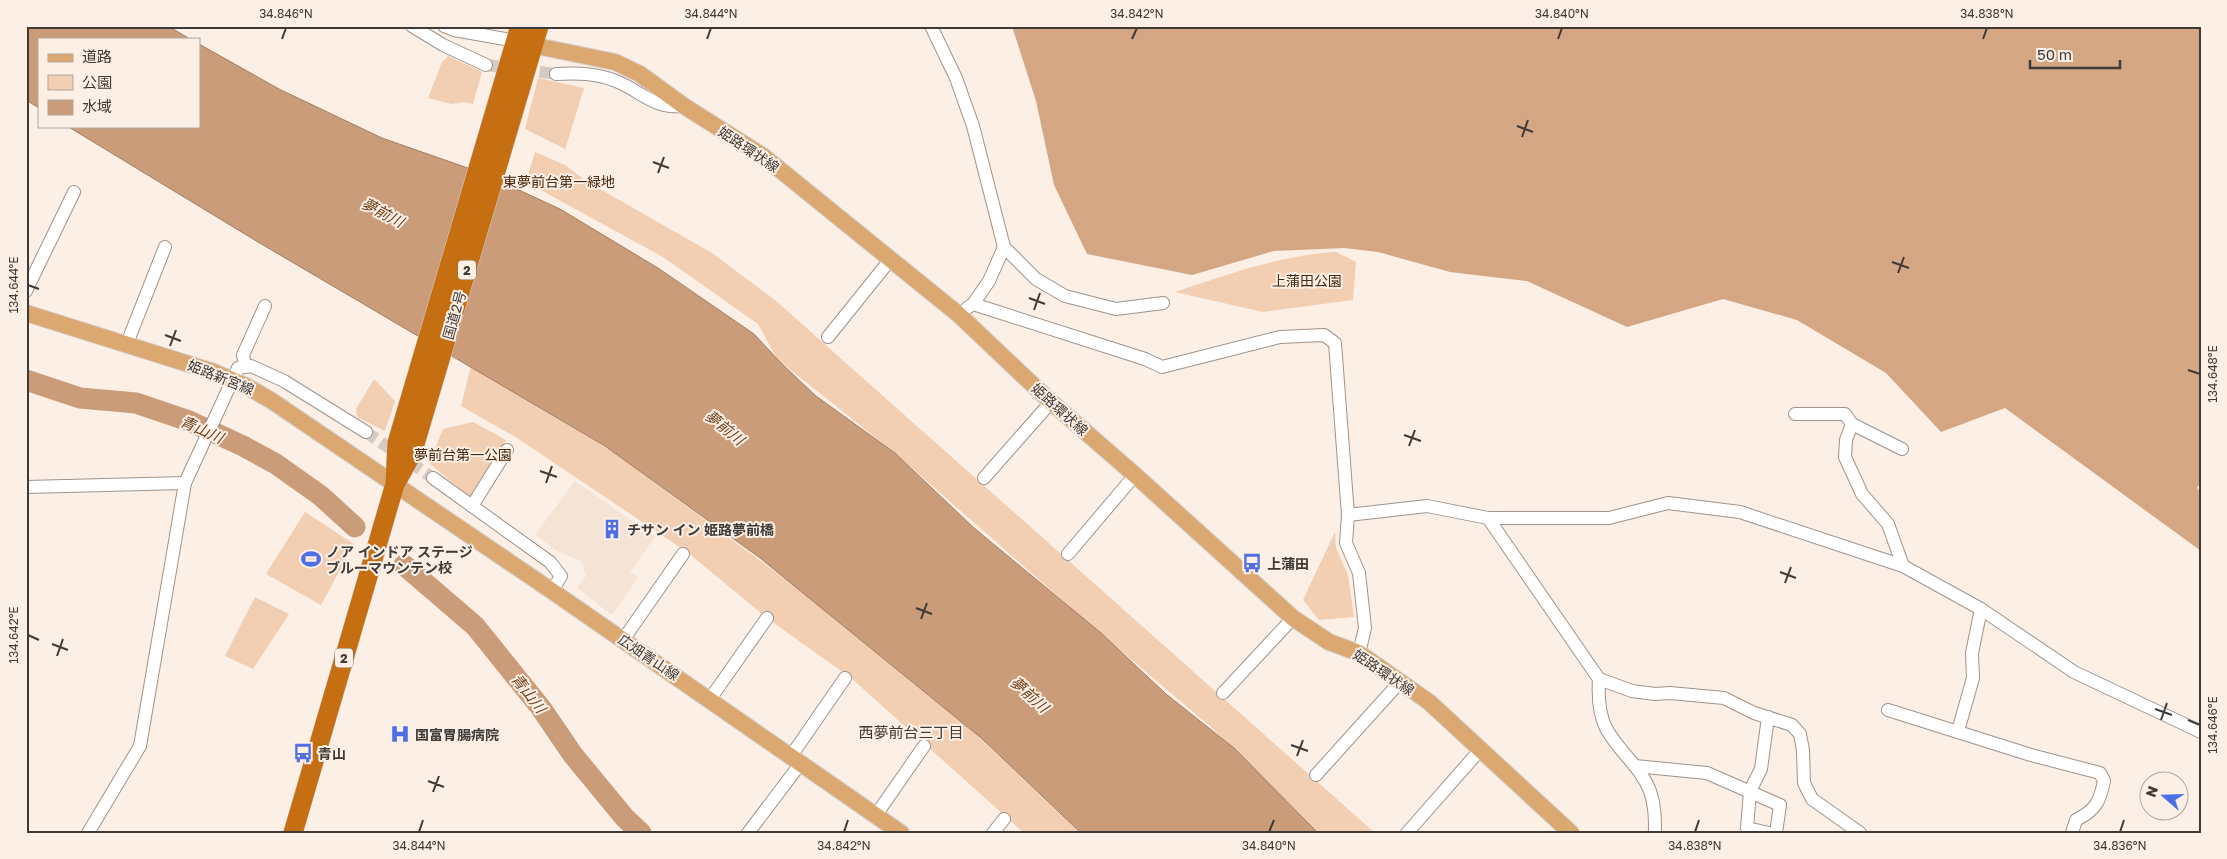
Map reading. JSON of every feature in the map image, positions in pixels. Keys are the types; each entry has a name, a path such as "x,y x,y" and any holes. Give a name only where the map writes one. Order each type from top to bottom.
{"highway":[{"name":"国道2号","path":"293,833 395,484 412,454 429,400 523,38 539,26"},
{"name":"国道2号","path":"395,484 397,443 412,391 497,137"}],"main road":[{"name":"姫路環状線","path":"523,38 615,62 640,74 684,106 763,156 958,314 1051,402 1293,618 1329,642 1359,653 1399,683 1429,702 1571,833"},
{"name":"姫路新宮線","path":"26,313 126,346 181,361 232,380 272,400 395,484"},
{"name":"広畑青山線","path":"395,484 710,699 901,833"}],"street":[{"path":"412,26 443,45 486,65"},
{"path":"444,26 454,30 523,38"},
{"path":"931,26 956,78 973,126 1004,247 1036,279 1065,296 1116,309 1163,303"},
{"path":"556,74 587,73 617,81 662,105 669,107 684,106"},
{"path":"26,291 74,192"},
{"path":"126,346 165,247"},
{"path":"958,314 973,304 989,281 1004,247"},
{"path":"828,337 890,260"},
{"path":"973,304 1146,359 1162,367 1280,337 1324,335 1335,343 1348,515 1346,543 1359,573 1365,628 1359,653"},
{"path":"245,366 243,354 265,306"},
{"path":"88,833 140,746 185,483 238,368 251,366 284,381 366,432"},
{"path":"984,478 1051,402"},
{"path":"1795,414 1845,414 1852,424 1902,449"},
{"path":"1852,424 1846,440 1846,457 1862,494 1888,524 1904,566"},
{"path":"472,506 507,450"},
{"path":"1068,554 1135,475"},
{"path":"433,478 550,562 560,576 552,591"},
{"path":"26,488 185,483"},
{"path":"1348,515 1427,506 1488,518 1609,518 1668,503 1740,512 1904,566 1981,609 2074,672 2201,732"},
{"path":"1488,518 1599,679 1632,691 1724,698 1754,713 1792,725 1800,734 1804,783 1812,800 1860,833"},
{"path":"624,640 683,554"},
{"path":"1958,731 1973,678 1972,652 1981,609"},
{"path":"710,699 766,618"},
{"path":"1224,693 1293,618"},
{"path":"748,833 845,678"},
{"path":"1599,679 1598,694 1606,728 1635,766 1649,789 1655,808 1655,833"},
{"path":"1316,775 1399,683"},
{"path":"1888,710 2032,755 2100,773 2104,780 2100,801 2085,816 2076,820 2072,833"},
{"path":"1768,718 1761,769 1750,791 1747,828 1769,833"},
{"path":"876,815 924,746"},
{"path":"1407,833 1480,750"},
{"path":"1635,766 1707,773 1780,805 1776,833"},
{"path":"993,833 1004,819"}],"shaded area":[{"path":"1012,26 2201,26 2201,482 2197,488 2201,492 2201,551 2005,408 1941,432 1886,373 1797,320 1723,299 1627,327 1527,281 1450,272 1378,252 1344,248 1274,251 1192,275 1087,254 1054,185 1036,101"},
{"path":"575,481 655,537 630,572 638,578 612,615 577,588 586,576 581,561 559,552 535,535"}],"green space":[{"path":"448,56 482,72 473,104 464,102 451,104 428,98 442,62"},
{"path":"538,78 584,88 565,149 525,129"},
{"name":"東夢前台第一緑地","path":"535,152 565,165 586,181 712,253 775,300 1375,833 1318,833 1211,727 1087,622 895,453 778,360 758,324 663,257 526,182"},
{"name":"上蒲田公園","path":"1336,252 1356,262 1353,300 1263,312 1175,292 1274,261"},
{"path":"471,366 612,451 797,588 973,732 1080,833 1024,833 851,678 767,618 687,552 517,438 461,406"},
{"name":"夢前台第一公園","path":"374,379 395,401 385,431 357,417 356,409"},
{"name":"夢前台第一公園","path":"473,422 506,440 470,497 429,463 443,429"},
{"name":"ノア インドア ステージ ブルーマウンテン校","path":"305,512 354,544 321,605 266,574"},
{"path":"1335,532 1336,548 1348,575 1354,617 1319,620 1303,600"},
{"path":"255,597 289,614 253,669 225,656"}],"water":[{"path":"26,26 168,26 188,38 38,38 38,107 26,100"},
{"name":"夢前川","path":"200,45 279,89 382,138 482,173 560,209 658,268 754,334 816,396 895,453 974,528 1101,633 1166,694 1234,748 1318,833 1081,833 981,738 760,558 605,446 258,242 70,128 200,128"}],"waterway":[{"name":"青山川","path":"26,380 80,398 136,403 189,421 243,446 276,464 321,496 355,527"},
{"name":"青山川","path":"404,565 475,626 541,708 573,755 625,818 641,833"}],"tunnel":[{"path":"486,65 556,74"},
{"path":"366,432 433,478"}],"place":[{"name":"チサン イン 姫路夢前橋","path":"612,529"},
{"name":"ノア インドア ステージ ブルーマウンテン校","path":"311,559"},
{"name":"上蒲田","path":"1252,563"},
{"name":"国富胃腸病院","path":"400,734"},
{"name":"青山","path":"303,753"}],"district":[{"name":"西夢前台三丁目","path":"911,732"}]}
